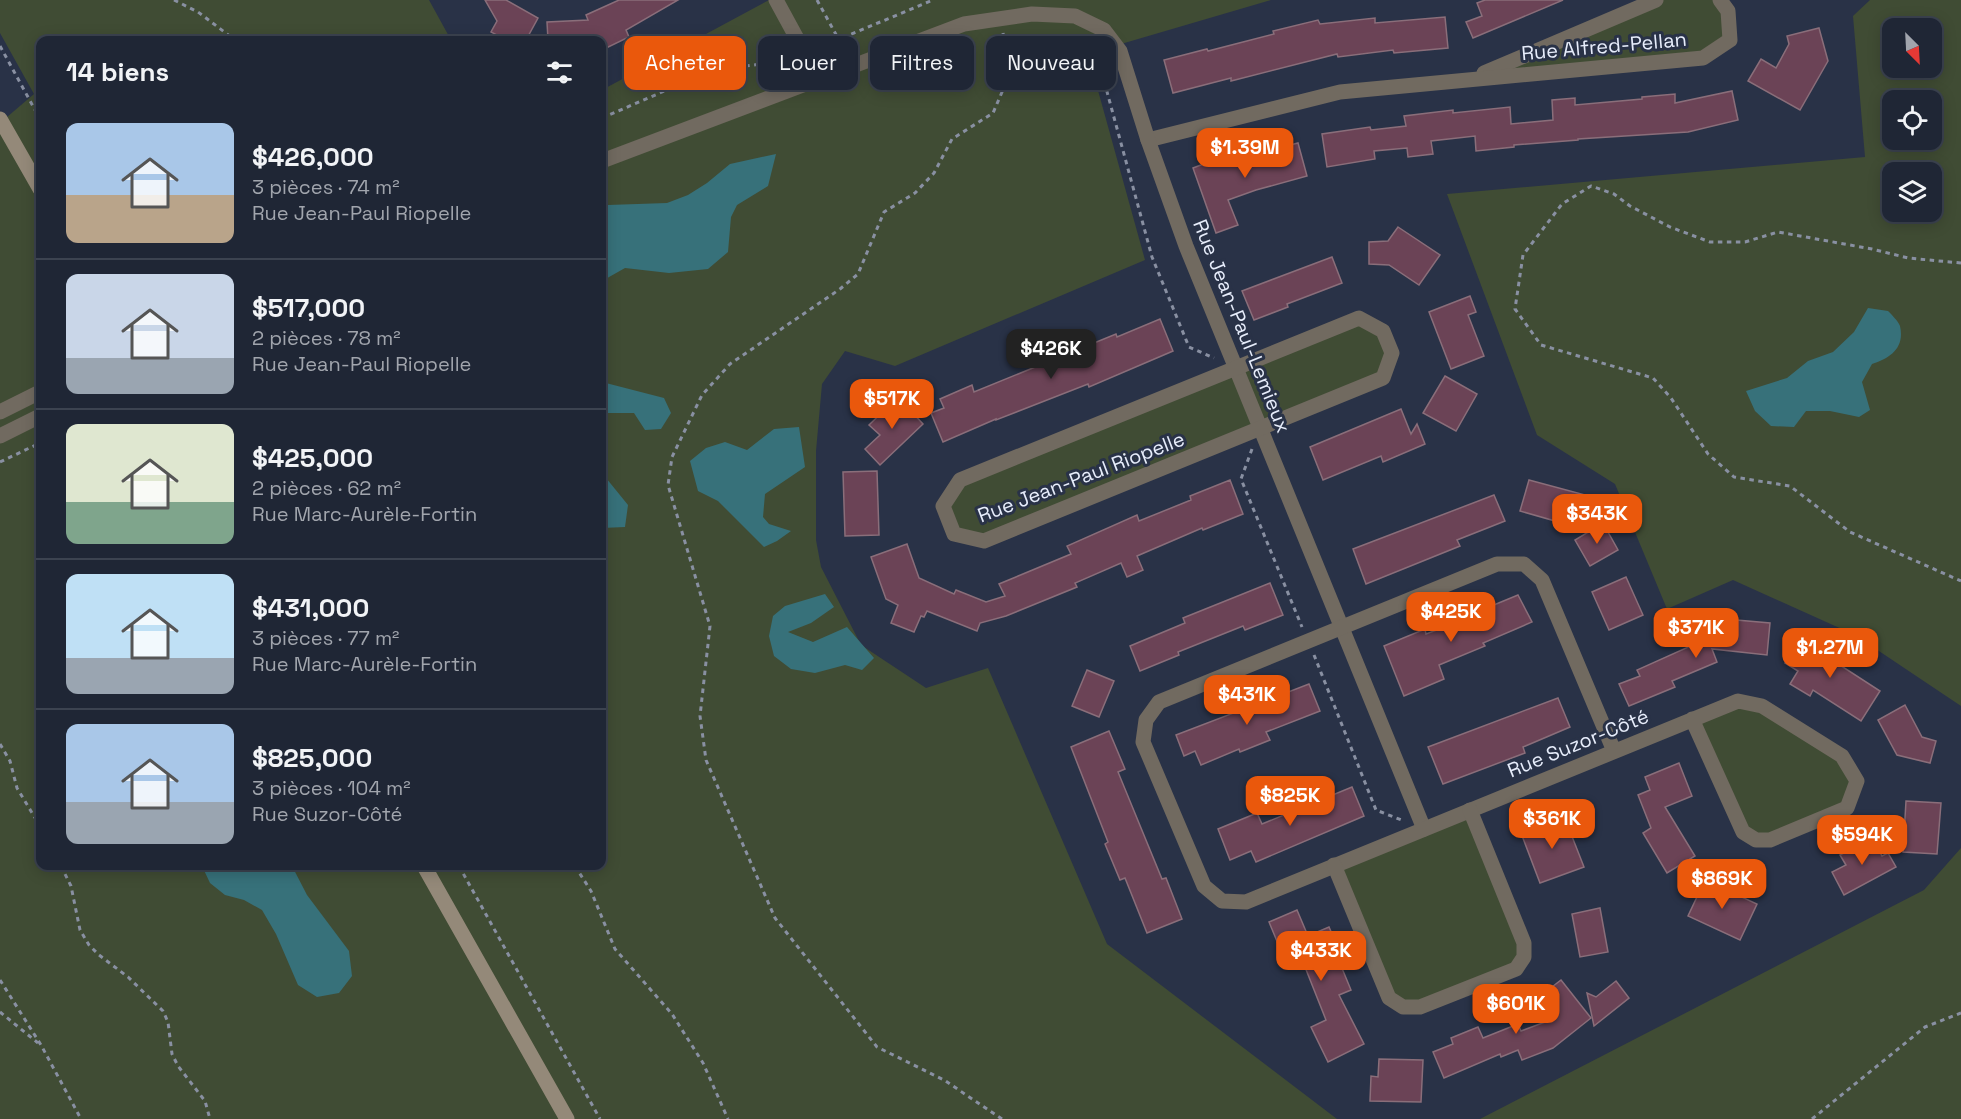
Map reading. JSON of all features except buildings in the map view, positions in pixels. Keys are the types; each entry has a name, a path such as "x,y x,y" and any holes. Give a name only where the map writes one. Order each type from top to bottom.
{"main road":[{"path":"0,119 36,182"},
{"path":"426,870 567,1119"}],"street":[{"path":"776,0 795,36"},
{"name":"Rue Alfred-Pellan","path":"1470,79 1656,0"},
{"name":"Rue Alfred-Pellan","path":"1148,140 1340,92 1703,58 1730,40 1728,11 1720,0"},
{"name":"Rue Jean-Paul-Lemieux","path":"858,64 964,24 1032,14 1075,16 1104,30 1120,51 1148,140 1186,246 1424,829"},
{"name":"Rue Jean-Paul-Lemieux","path":"606,160 790,90"},
{"name":"Rue Jean-Paul Riopelle","path":"1359,318 1383,330 1392,352 1383,378 984,541 954,534 943,506 960,480 1235,367 1359,318"},
{"path":"0,412 36,394"},
{"path":"0,436 36,418"},
{"path":"1342,628 1497,564 1524,564 1542,580 1614,751"},
{"name":"Rue Suzor-Côté","path":"1342,628 1159,702 1146,720 1143,742 1204,886 1222,900 1246,902 1738,700 1762,706 1842,756 1857,781 1847,808 1770,840 1756,840 1743,832 1692,719"},
{"path":"1334,866 1389,998 1403,1007 1420,1007 1516,969 1524,957 1524,943 1470,810"}],"path":[{"path":"174,0 198,12 230,36"},
{"path":"817,0 837,36"},
{"path":"848,36 933,0"},
{"path":"1000,18 1003,36"},
{"path":"0,46 36,112"},
{"path":"606,116 699,76 758,64"},
{"path":"1002,1119 944,1080 877,1047 775,918 706,760 700,716 710,626 668,485 672,457 702,395 730,364 840,289 858,274 884,212 915,193 934,173 952,139 993,113 1003,90"},
{"path":"1107,90 1152,257 1189,347 1235,367"},
{"path":"1961,263 1908,258 1778,232 1745,242 1710,242 1670,227 1630,206 1614,194 1591,186 1562,204 1523,255 1515,309 1541,345 1653,378 1671,398 1708,454 1734,477 1791,486 1850,532 1961,580"},
{"path":"0,462 36,445"},
{"path":"0,744 10,761 17,789 36,820"},
{"path":"63,870 71,886 80,930 99,955 128,977 163,1011 168,1022 172,1054 178,1066 206,1101 210,1119"},
{"path":"461,870 600,1119"},
{"path":"578,870 591,891 615,949 672,1014 703,1063 728,1119"},
{"path":"0,980 41,1045 81,1119"},
{"path":"0,1012 41,1045"},
{"path":"1812,1119 1925,1027 1961,1013"}],"shaded area":[{"path":"0,0 429,0 449,36 36,36 36,870 606,870 606,88 624,78 624,90 746,90 746,36 702,36 769,0 1271,0 1116,45 1116,36 986,36 986,90 1098,90 1145,260 895,366 845,351 822,384 816,451 816,540 821,567 861,645 926,688 988,668 1107,944 1337,1119 0,1119 0,123 34,94 0,33"},
{"path":"1656,0 1720,0 1730,40 1703,58 1470,79"},
{"path":"1870,0 1961,0 1961,706 1855,635 1733,580 1667,609 1615,484 1537,435 1447,194 1865,157 1853,16"},
{"path":"776,154 768,186 737,205 731,217 728,252 708,269 669,273 625,268 606,279 606,206 667,203 688,195 730,164"},
{"path":"1868,308 1888,311 1899,324 1901,334 1895,351 1885,359 1872,364 1862,382 1870,410 1859,417 1830,411 1806,411 1794,427 1771,426 1755,411 1746,391 1787,378 1808,361 1833,352 1854,332"},
{"path":"1359,318 1383,331 1392,353 1383,378 984,541 954,534 943,506 960,480"},
{"path":"606,383 664,398 671,413 661,429 645,430 634,413 606,413"},
{"path":"799,427 805,467 765,494 763,517 769,524 791,531 764,547 718,501 698,491 690,461 706,448 725,442 747,450 774,429"},
{"path":"606,478 628,505 625,527 606,528"},
{"path":"825,594 834,607 811,623 788,632 813,642 847,627 874,658 862,670 845,665 815,673 791,669 774,656 769,636 773,616 785,606"},
{"path":"1738,701 1842,756 1857,781 1847,808 1770,840 1743,832 1692,719"},
{"path":"1470,810 1524,943 1516,969 1420,1007 1389,998 1334,865"},
{"path":"1961,848 1961,1119 1480,1119 1924,890"},
{"path":"204,870 294,870 307,895 349,951 352,976 339,993 317,997 298,985 276,934 262,910 244,900 225,895 210,883"}]}
